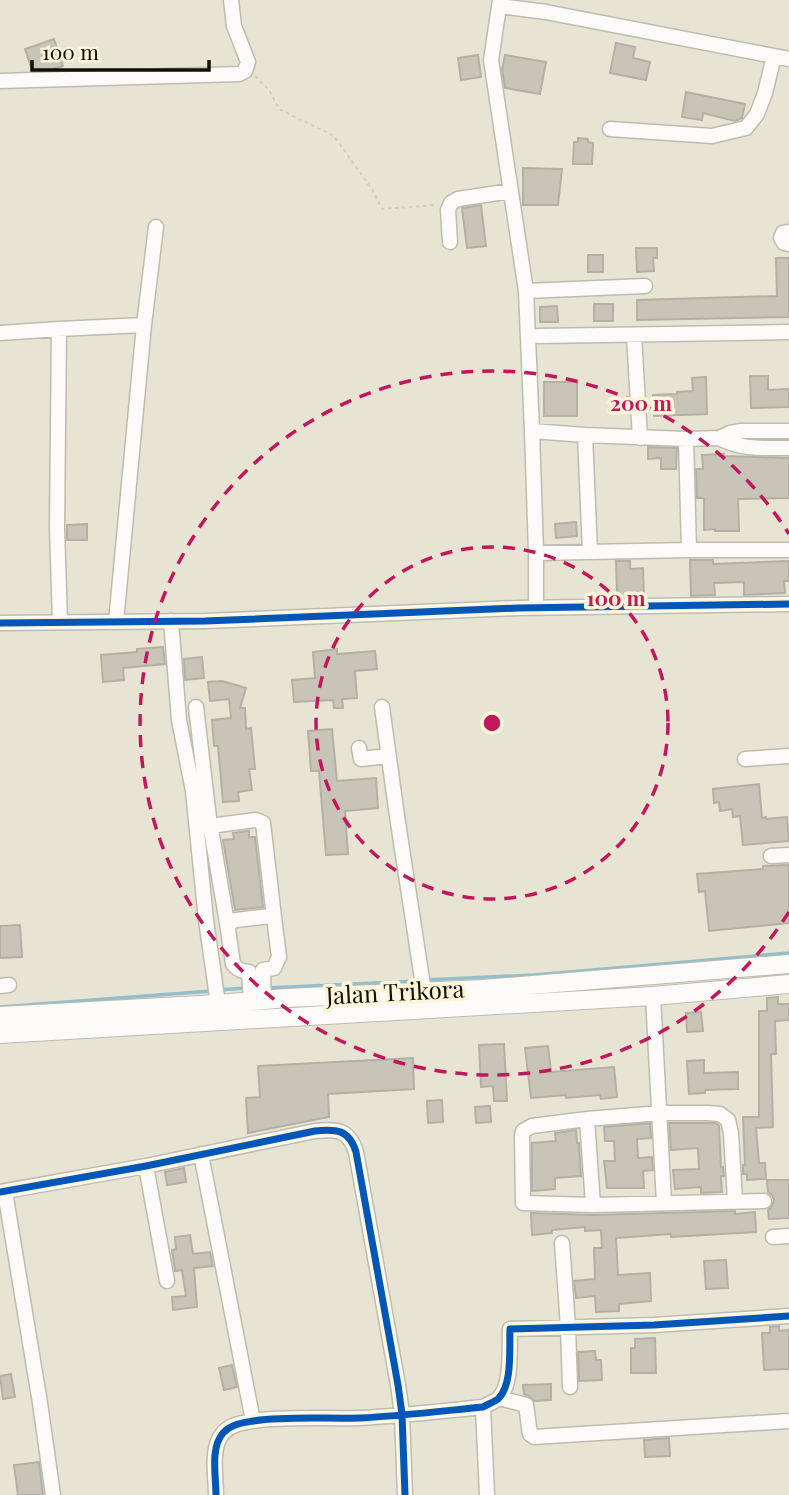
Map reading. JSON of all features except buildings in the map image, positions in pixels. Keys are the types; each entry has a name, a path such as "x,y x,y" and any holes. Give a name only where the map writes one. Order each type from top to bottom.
{"main road":[{"name":"Jalan Trikora","path":"0,1016 218,1004 424,987 484,989 789,964"},
{"name":"Jalan Trikora","path":"0,1034 653,996 789,984"},
{"path":"145,1007 146,1026"}],"street":[{"path":"0,81 242,73 247,68 248,59 234,26 232,0"},
{"path":"536,608 526,291 491,60 500,3 789,59"},
{"path":"610,129 712,136 746,128 757,114 774,56"},
{"path":"450,242 448,205 458,199 511,191"},
{"path":"116,622 156,227"},
{"path":"789,232 783,233 781,238 784,243 789,244"},
{"path":"526,291 645,286"},
{"path":"0,333 144,325"},
{"path":"59,330 57,528 60,622"},
{"path":"538,336 789,332"},
{"path":"634,335 640,438"},
{"path":"532,431 686,439 719,438 741,431 789,431"},
{"path":"585,435 590,552"},
{"path":"719,438 740,447 789,448"},
{"path":"686,439 689,550"},
{"path":"536,553 789,550"},
{"path":"0,623 171,621 536,608 789,604"},
{"path":"171,621 179,720 193,791 206,920 218,1004"},
{"path":"196,707 210,826 233,964 242,971 274,968 279,957 263,823 256,820 210,826"},
{"path":"382,707 424,987"},
{"path":"359,748 360,760 388,756"},
{"path":"745,760 789,756"},
{"path":"771,856 789,855"},
{"path":"227,923 236,919 274,917"},
{"path":"256,971 258,1000"},
{"path":"653,996 664,1203"},
{"path":"735,1201 731,1133 728,1120 720,1114 660,1113 587,1119 532,1126 523,1131 523,1203 593,1205 765,1201"},
{"path":"587,1119 593,1205"},
{"path":"53,1495 40,1403 2,1192 315,1131 336,1130 349,1137 356,1152 402,1415 405,1495"},
{"path":"201,1154 253,1421"},
{"path":"146,1166 167,1282"},
{"path":"773,1237 789,1236"},
{"path":"562,1243 570,1387"},
{"path":"216,1495 215,1454 220,1436 235,1424 280,1418 328,1419 402,1415 483,1407 499,1398 508,1380 510,1329 654,1325 789,1316"},
{"path":"499,1398 526,1405 530,1434 534,1437 789,1421"},
{"path":"483,1407 487,1495"}],"path":[{"path":"247,68 270,90 279,109 334,136 361,172 382,209 451,203"}],"waterway":[{"path":"425,980 534,975 789,953"},
{"path":"267,988 417,981"},
{"path":"218,990 246,988"},
{"path":"0,1007 211,991"}],"cycle path":[{"path":"0,623 205,621 518,608 789,604"},
{"path":"0,1192 146,1166 315,1131 341,1132 350,1139 356,1152 398,1385 402,1414 405,1495"},
{"path":"216,1495 216,1446 223,1433 237,1424 279,1419 406,1415 483,1407 495,1401 503,1393 508,1376 510,1329 654,1325 789,1316"}]}
